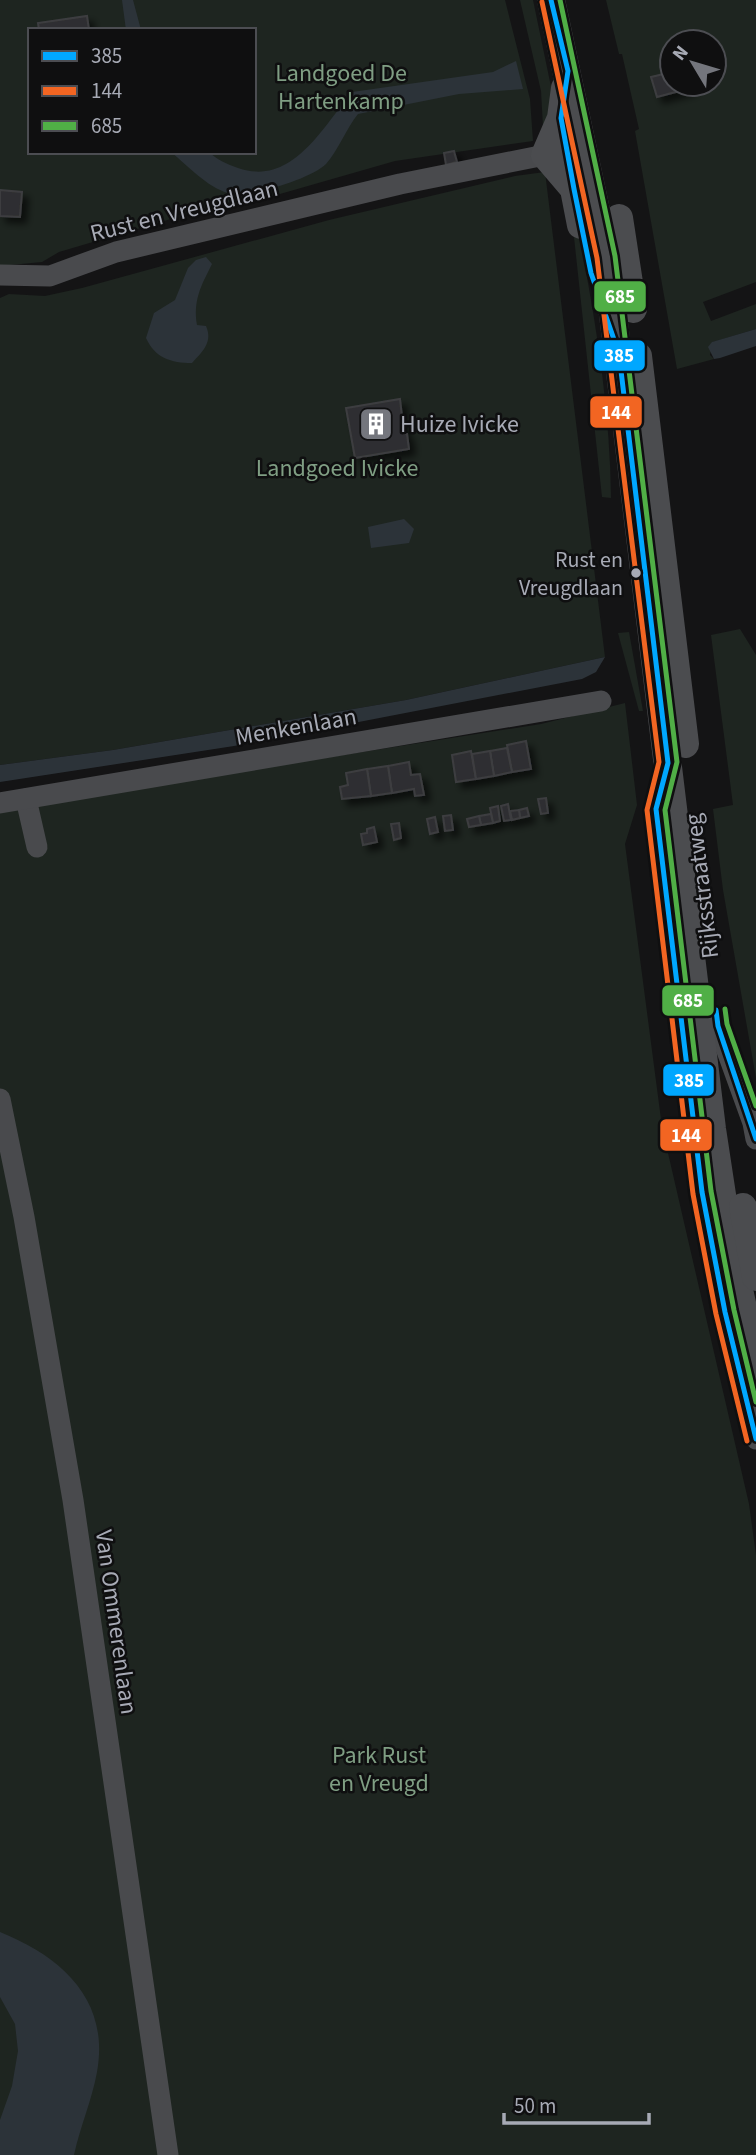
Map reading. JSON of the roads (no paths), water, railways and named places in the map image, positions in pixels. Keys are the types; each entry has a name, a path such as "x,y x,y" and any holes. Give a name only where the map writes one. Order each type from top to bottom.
{"main road":[{"name":"Rijksstraatweg","path":"551,0 606,257 712,1129 731,1254 756,1366"},
{"name":"Rijksstraatweg","path":"570,0 626,258 730,1129 756,1277"},
{"path":"568,71 561,118 545,155 574,189 591,273 619,354"}],"street":[{"path":"561,118 574,189"},
{"name":"Rust en Vreugdlaan","path":"0,275 50,276 116,252 400,184 545,155"},
{"name":"Menkenlaan","path":"0,803 601,701"},
{"name":"Rijksstraatweg","path":"668,763 656,809 702,1192 725,1312 756,1439"},
{"path":"26,799 37,847"},
{"name":"Rijksstraatweg","path":"718,1026 753,1123 756,1139"},
{"name":"Van Ommerenlaan","path":"0,1099 24,1217 72,1500 168,2155"}],"place":[{"name":"Huize Ivicke","path":"376,424"},
{"name":"Rust en Vreugdlaan","path":"636,573"}],"park label":[{"name":"Landgoed De Hartenkamp","path":"341,87"},
{"name":"Landgoed Ivicke","path":"337,468"},
{"name":"Park Rust en Vreugd","path":"379,1769"}]}
